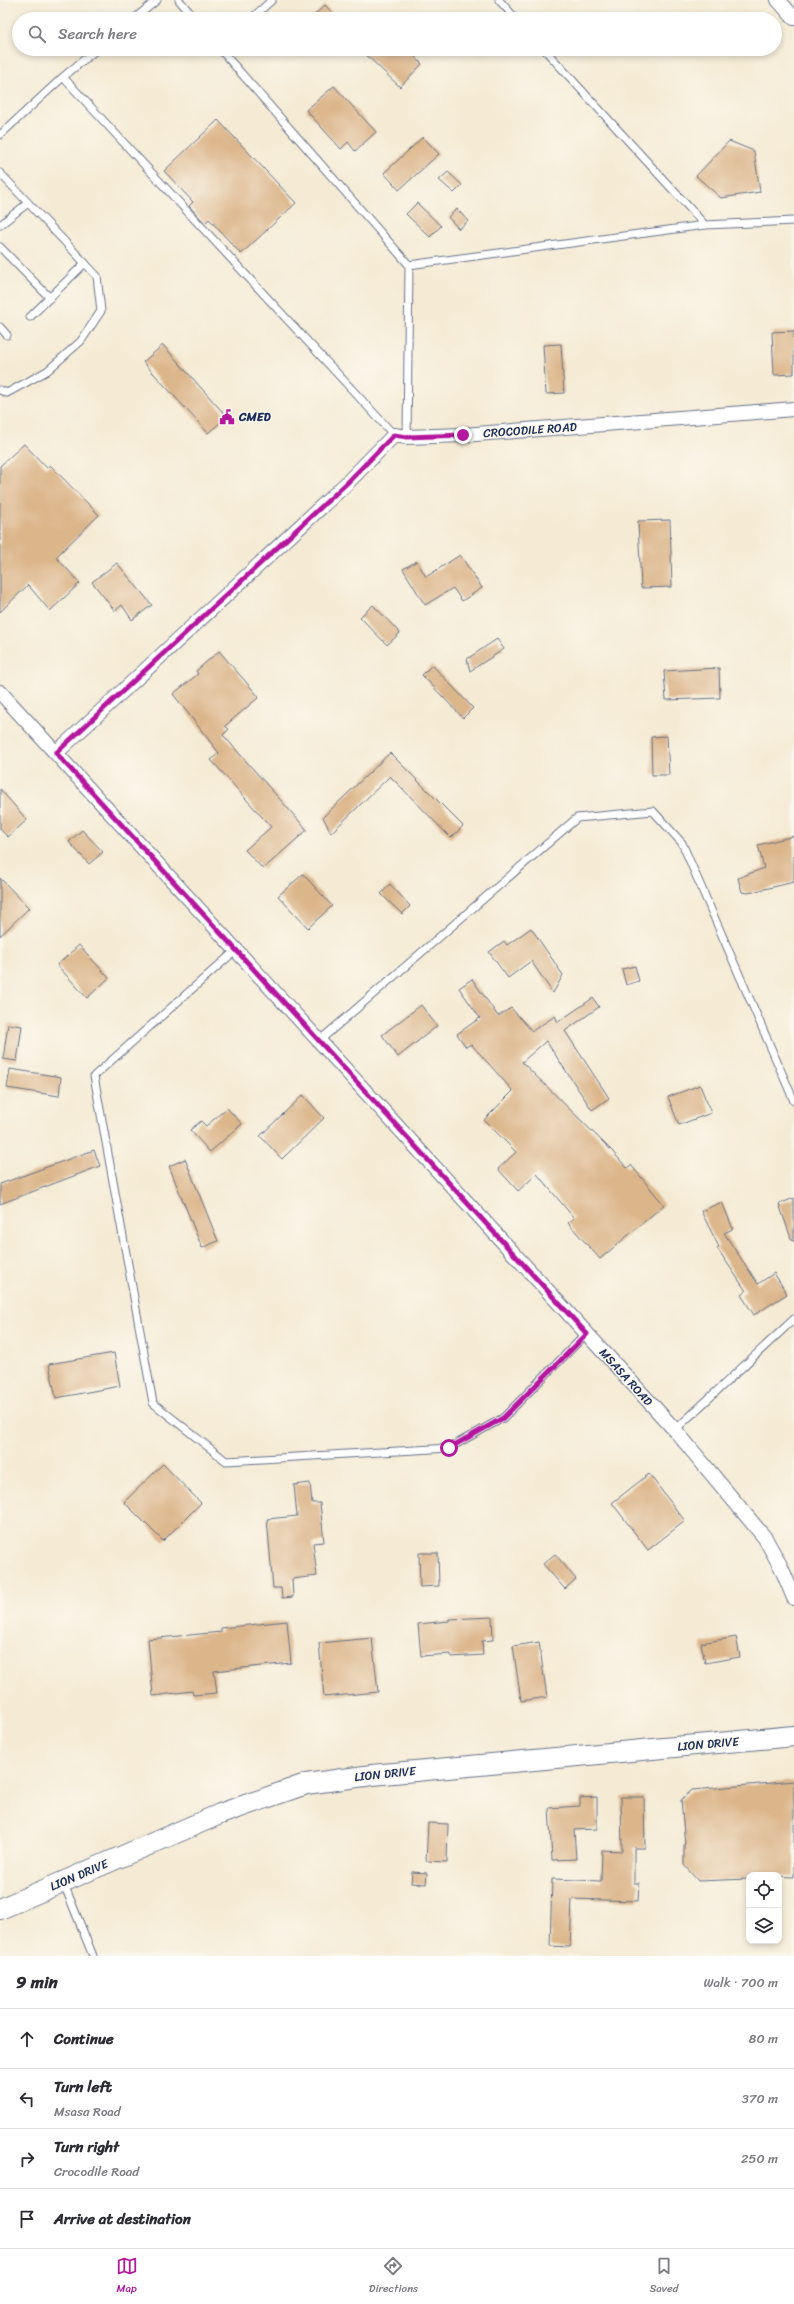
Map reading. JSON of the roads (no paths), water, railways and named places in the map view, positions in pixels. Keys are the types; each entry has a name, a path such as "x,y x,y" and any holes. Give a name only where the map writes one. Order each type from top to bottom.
{"street":[{"path":"778,0 794,18"},
{"name":"CROCODILE ROAD","path":"400,436 463,435 794,409"},
{"path":"56,753 347,483 400,436"},
{"name":"MSASA ROAD","path":"0,692 675,1430 765,1538 781,1568 794,1598"},
{"name":"LION DRIVE","path":"0,1909 220,1814 306,1784 372,1775 794,1736"}],"lane":[{"path":"142,12 157,0"},
{"path":"178,0 189,12"},
{"path":"259,12 272,0"},
{"path":"499,0 510,12"},
{"path":"0,135 63,77 88,56"},
{"path":"226,56 409,265 400,436"},
{"path":"550,56 705,225"},
{"path":"63,77 400,436"},
{"path":"0,173 97,276 101,311 80,341 47,371 8,393 0,390"},
{"path":"0,225 28,203"},
{"path":"409,265 705,225 794,222"},
{"path":"0,247 50,298"},
{"path":"30,317 85,263"},
{"path":"0,327 7,335"},
{"path":"319,1041 577,818 653,811 682,843 794,1101"},
{"path":"236,950 94,1076 153,1403 226,1461 449,1448 503,1418 587,1334"},
{"path":"675,1430 794,1319"},
{"path":"63,1882 93,1956"}],"place":[{"name":"CMED","path":"227,417"}]}
